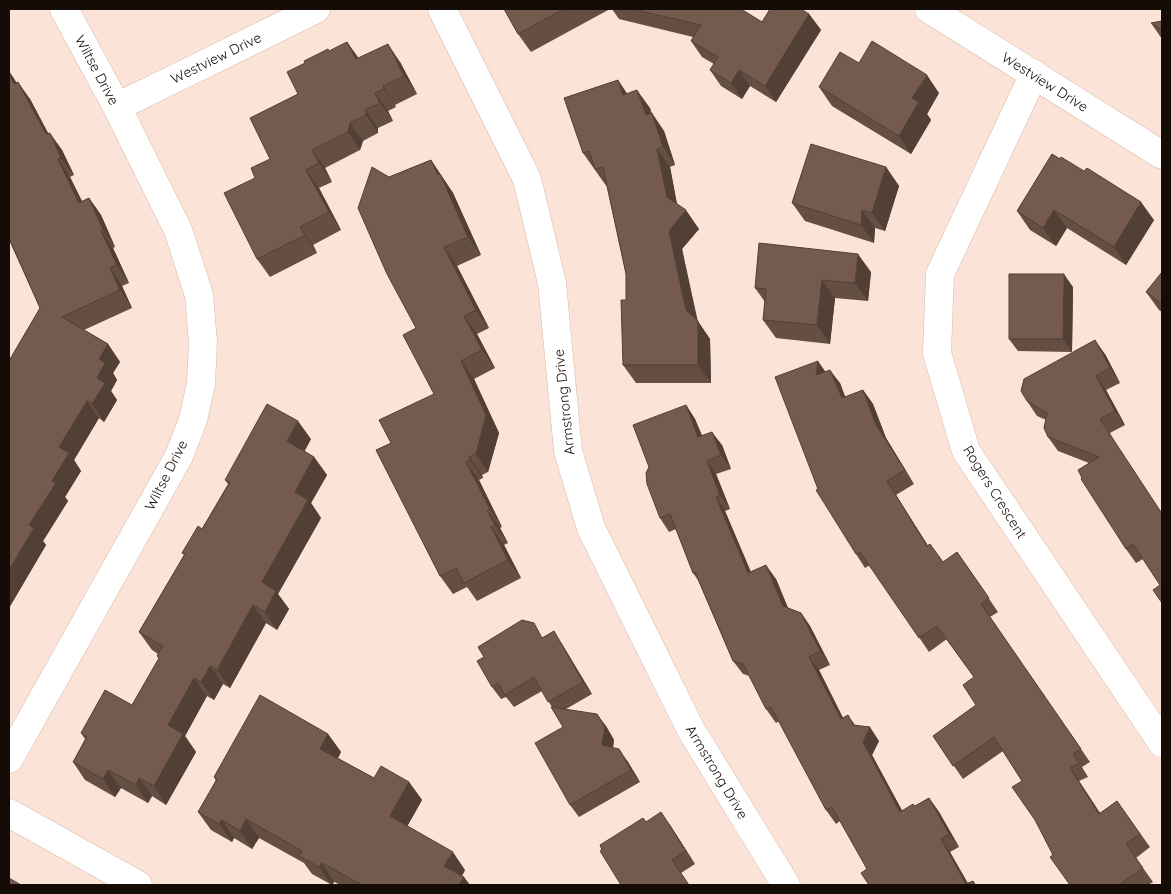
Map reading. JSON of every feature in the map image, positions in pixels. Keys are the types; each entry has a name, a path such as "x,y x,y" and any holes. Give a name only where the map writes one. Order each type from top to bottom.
{"street":[{"name":"Wiltse Drive","path":"9,759 179,456 193,420 201,384 203,342 199,295 178,230 117,107 64,9"},
{"name":"Westview Drive","path":"117,107 316,9"},
{"name":"Armstrong Drive","path":"442,9 527,179 552,283 568,451 591,528 691,730 786,885"},
{"name":"Westview Drive","path":"929,9 1162,154"},
{"name":"Rogers Crescent","path":"1034,74 940,274 937,353 966,451 1162,742"},
{"path":"9,813 138,885"}],"building":[{"path":"504,9 564,9 518,34"},
{"path":"632,9 741,9 762,22 770,9 801,9 809,14 765,86 739,70 731,83 710,70 718,57 691,41 701,25"},
{"path":"1162,21 1162,30 1151,23"},
{"path":"872,41 927,75 912,98 919,102 899,136 819,87 840,52 859,63"},
{"path":"347,42 356,59 388,44 404,76 383,86 384,89 375,93 380,103 365,110 366,115 350,123 348,132 312,150 319,163 306,170 329,212 300,227 305,235 257,259 224,193 255,178 251,168 270,159 250,118 298,94 287,72 328,49 329,51"},
{"path":"9,74 14,84 18,82 46,134 50,133 61,158 58,159 79,203 89,198 103,230 101,231 117,265 110,268 120,290 62,317 108,344 99,359 105,363 97,378 105,383 92,404 87,401 59,447 69,453 52,481 56,483 29,525 34,528 9,570 9,361 40,308 9,238"},
{"path":"618,80 623,95 637,90 646,115 652,113 663,147 657,149 667,197 686,210 669,231 686,310 698,321 698,365 623,365 621,300 626,300 626,274 603,167 595,169 589,151 583,153 564,98"},
{"path":"811,144 886,167 872,213 862,210 861,225 792,203"},
{"path":"1052,154 1060,159 1061,157 1084,171 1087,168 1141,202 1114,247 1054,210 1043,228 1017,211"},
{"path":"431,160 438,175 440,174 468,237 444,247 476,310 464,316 482,350 461,361 486,415 476,454 469,457 470,460 466,462 490,509 487,510 495,525 491,527 508,560 464,583 456,568 440,576 376,450 391,443 379,420 434,394 403,335 416,328 387,274 358,208 372,167 389,177"},
{"path":"759,243 858,254 855,283 822,280 817,325 763,320 766,289 755,288"},
{"path":"1162,272 1162,304 1146,292"},
{"path":"1009,274 1064,274 1063,339 1009,339"},
{"path":"1095,340 1110,368 1096,376 1115,411 1100,419 1162,514 1162,603 1153,590 1160,585 1133,544 1126,549 1081,479 1078,470 1099,457 1048,437 1044,428 1047,413 1027,401 1021,391 1024,379"},
{"path":"818,361 816,375 830,370 842,398 863,390 876,425 905,470 887,481 927,546 930,544 943,562 957,552 989,598 981,604 1081,749 1073,754 1079,763 1070,768 1099,814 1117,801 1140,834 1126,844 1143,868 1119,885 1070,885 1050,857 1053,855 1035,820 1012,787 1022,781 994,737 953,766 933,736 976,705 963,685 974,677 937,626 919,638 860,552 856,554 816,490 818,489 775,377"},
{"path":"267,404 298,421 287,441 314,457 295,492 308,500 262,582 276,591 265,612 253,605 217,670 210,666 201,682 194,678 168,725 183,734 154,786 139,778 136,785 108,770 103,779 73,762 87,737 81,733 105,690 132,705 159,658 157,656 163,646 139,632 185,554 182,553 198,526 202,529 230,482 225,480"},
{"path":"686,405 698,437 712,432 721,455 707,461 720,495 716,497 748,573 766,565 783,606 801,613 820,651 809,657 841,719 848,715 853,725 870,727 863,742 900,812 913,804 915,806 929,798 949,834 941,839 966,884 973,881 975,885 869,885 861,873 867,869 832,807 826,810 771,707 766,709 743,664 733,661 695,572 693,573 670,514 660,518 647,484 646,473 649,467 633,425"},
{"path":"522,620 534,623 542,638 554,631 583,682 548,702 534,677 505,695 498,683 492,687 477,661 484,657 478,647"},
{"path":"260,695 328,734 320,749 374,778 381,766 409,782 390,816 453,852 444,866 464,877 459,885 362,885 322,863 319,867 299,856 302,851 246,819 240,831 222,820 219,824 198,812 217,779 214,777"},
{"path":"551,707 597,714 605,727 602,745 619,749 631,770 570,805 535,743 563,727"},
{"path":"661,812 686,851 672,860 689,885 621,885 600,851 602,850 600,845 643,818 646,822"},
{"path":"9,878 21,885 9,885"}]}
